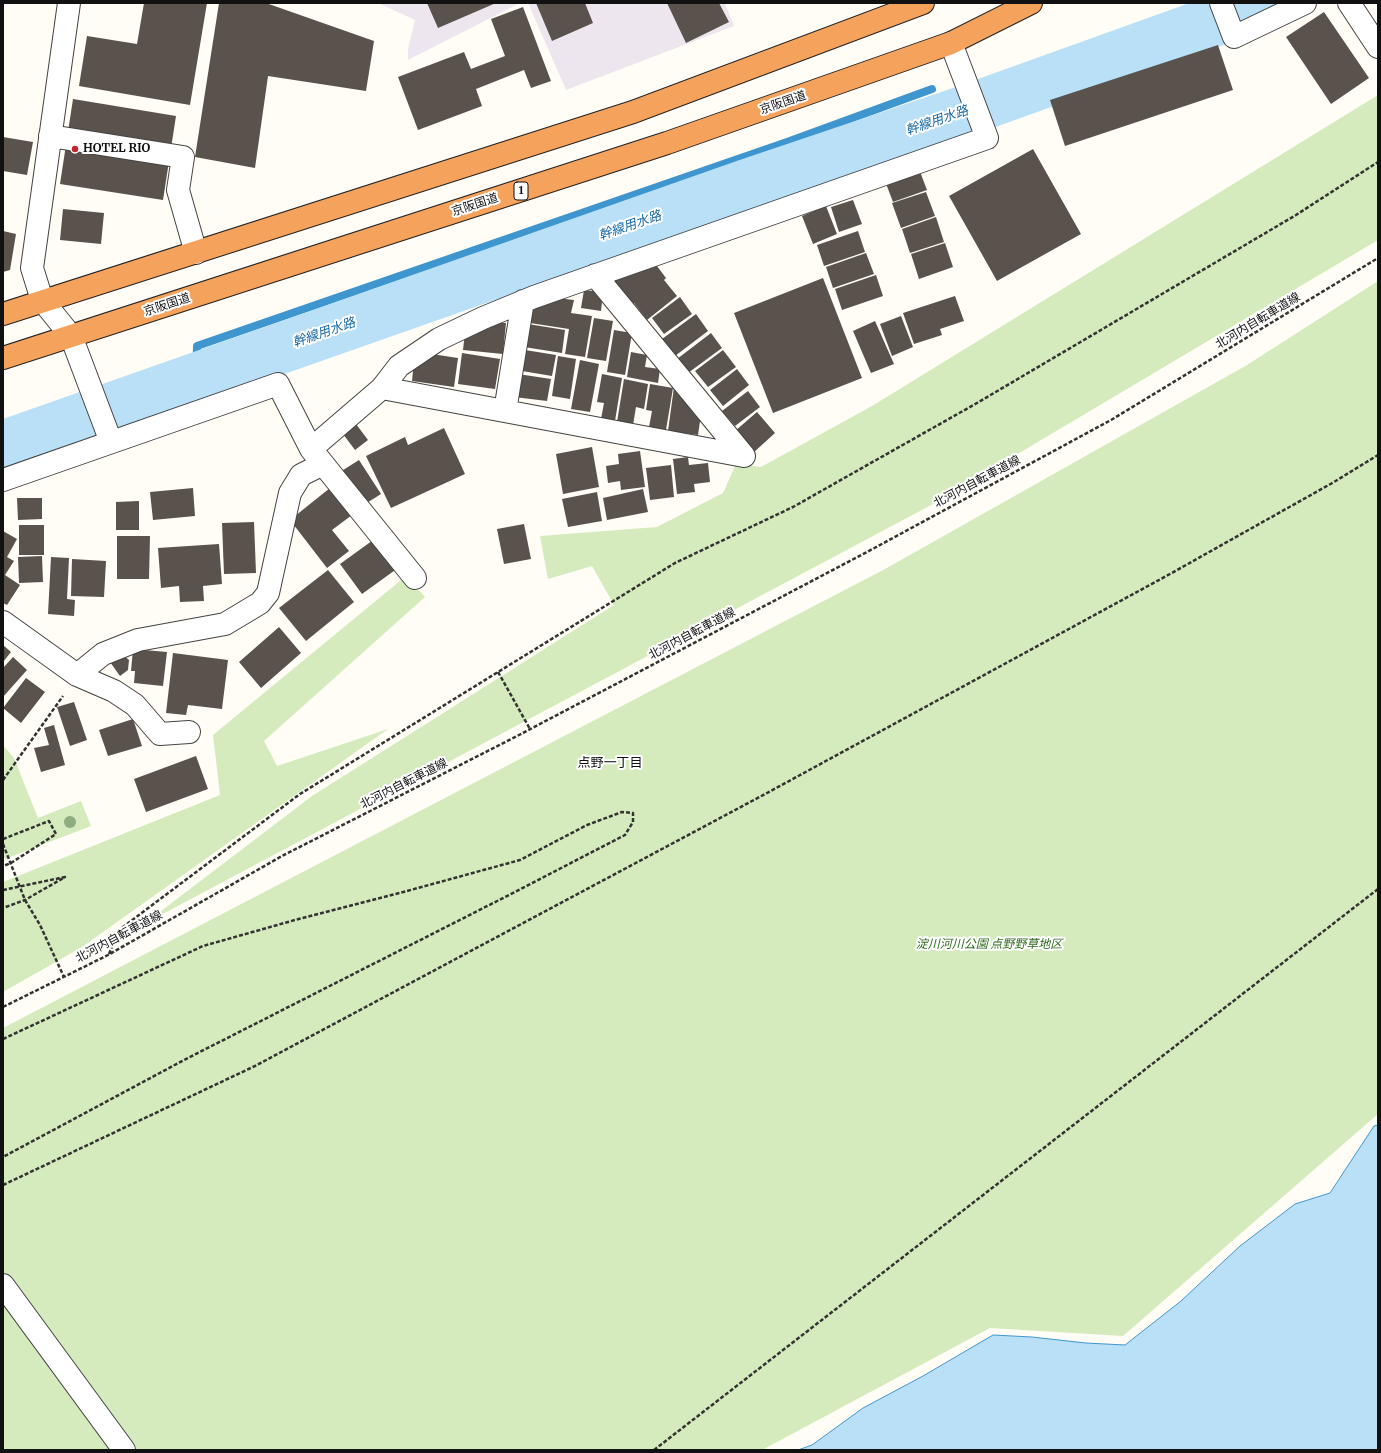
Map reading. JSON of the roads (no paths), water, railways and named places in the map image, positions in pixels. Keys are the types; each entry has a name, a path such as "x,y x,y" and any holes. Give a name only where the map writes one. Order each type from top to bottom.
{"highway":[{"name":"京阪国道","path":"3,358 667,144 951,43 1031,3"},
{"path":"3,314 42,300 196,253 633,112 911,5"}],"street":[{"path":"69,3 32,268 42,300 71,336 109,436"},
{"path":"1221,3 1234,37 1305,3"},
{"path":"1349,3 1378,47"},
{"path":"77,675 103,654 138,640 225,624 260,603 268,593 290,493 301,475 382,388 400,366 439,339 483,318 595,275 987,138 951,43"},
{"path":"50,136 183,157 178,190 196,253"},
{"path":"382,388 744,456 595,275"},
{"path":"505,411 523,302"},
{"path":"3,480 109,436 278,384 317,457 415,578"},
{"path":"3,622 77,675 114,691 135,706 160,734 189,732"},
{"path":"3,1285 124,1450"}],"water":[{"path":"1378,1125 1378,1450 798,1450 812,1445 863,1408 923,1376 993,1335 1125,1345 1181,1301 1240,1246 1295,1204 1330,1193 1374,1126"}],"waterway":[{"name":"幹線用水路","path":"3,446 748,184 959,113 1212,22 1256,3"},
{"path":"196,379 197,346 787,142 932,89"}],"place":[{"name":"HOTEL RIO","path":"75,149"}],"district":[{"name":"点野一丁目","path":"610,763"}],"park label":[{"name":"淀川河川公園 点野野草地区","path":"989,945"}]}
